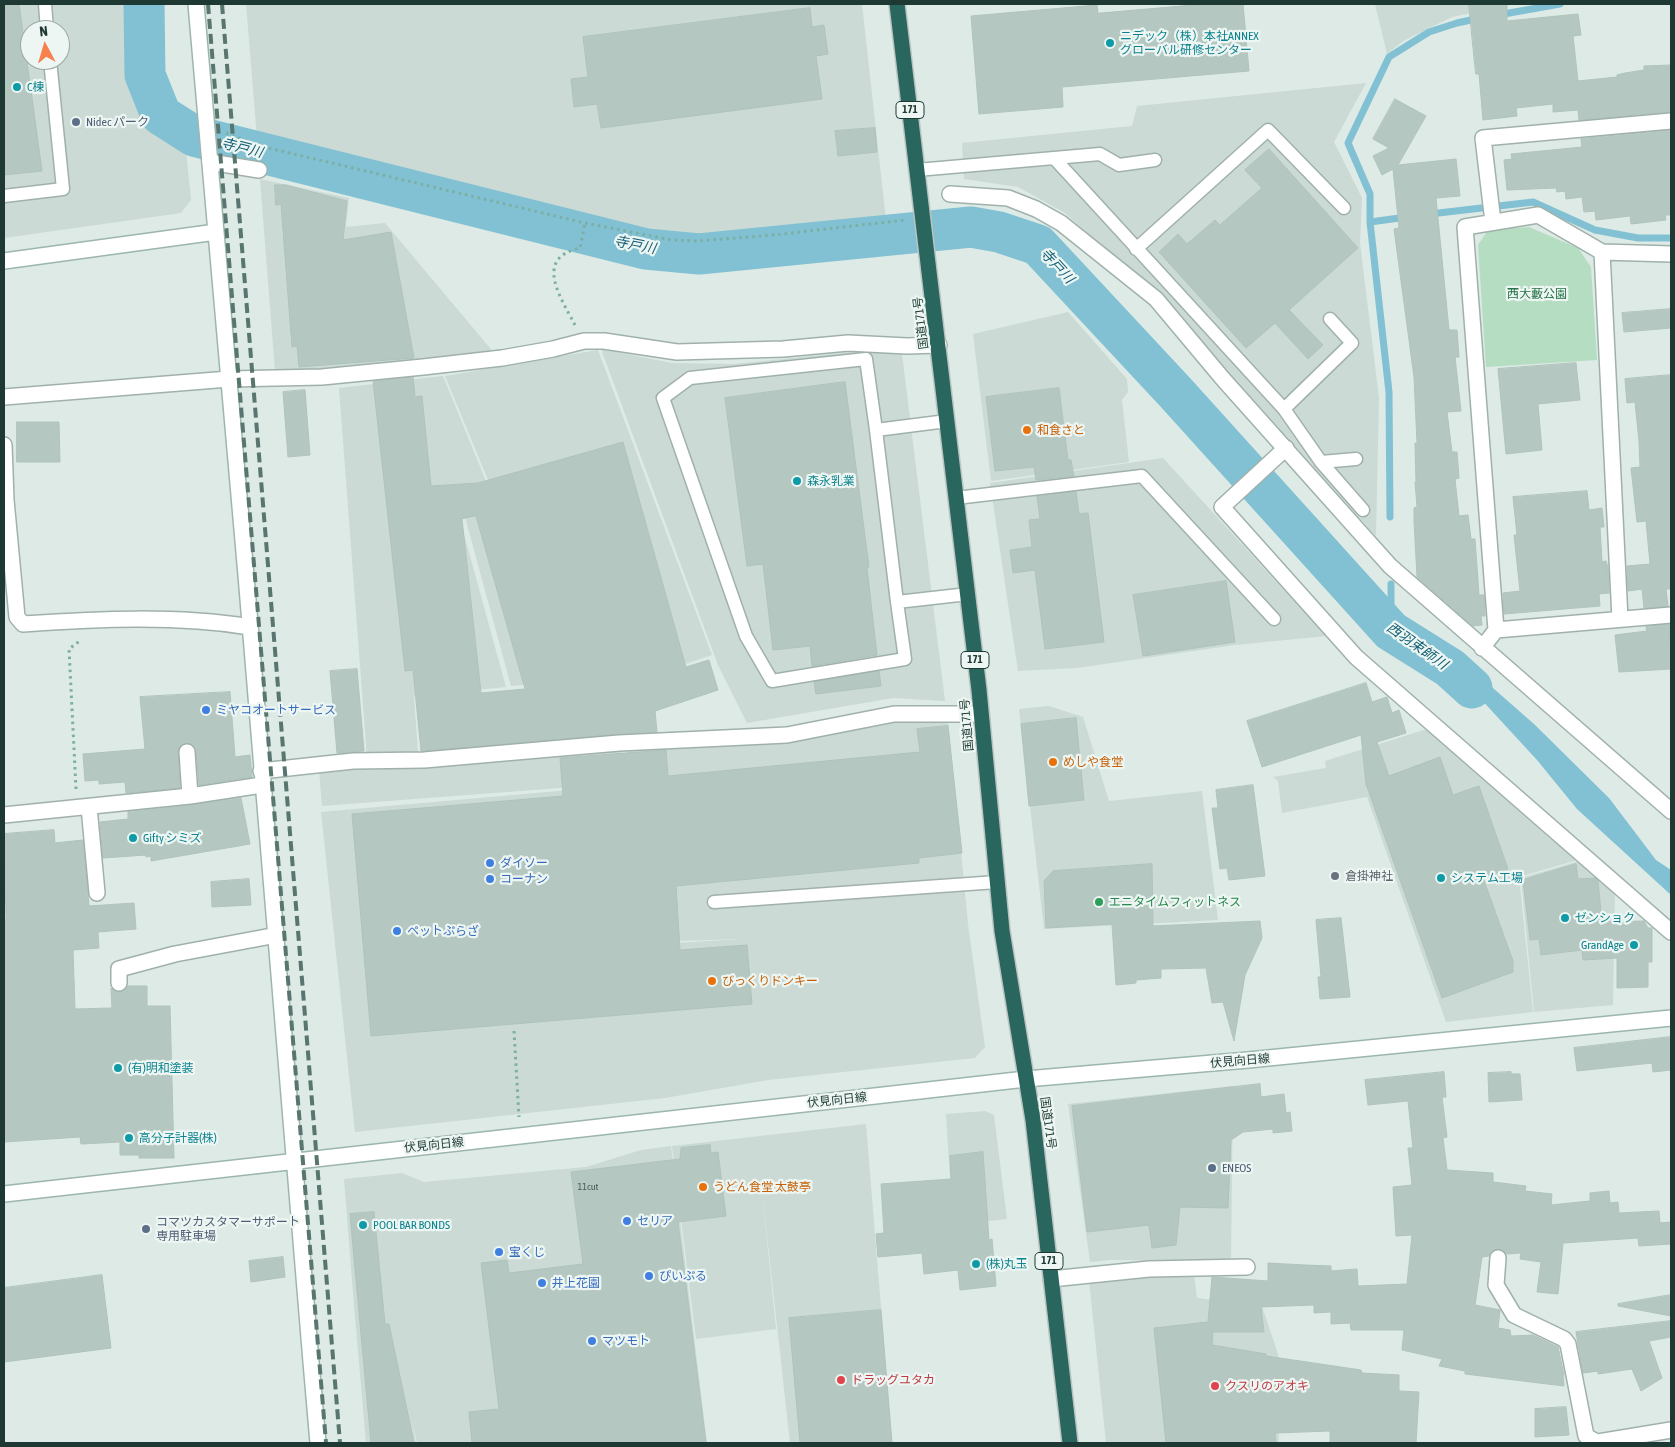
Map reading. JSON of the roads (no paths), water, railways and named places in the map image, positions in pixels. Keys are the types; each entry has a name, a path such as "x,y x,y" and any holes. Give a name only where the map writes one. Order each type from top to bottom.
{"highway":[{"name":"国道171号","path":"897,4 968,594 997,882 1017,1033 1026,1079 1070,1443"}],"street":[{"path":"196,4 318,1443"},
{"path":"1493,222 1483,138 1671,121"},
{"path":"209,156 259,170"},
{"path":"950,194 1008,198 1036,208 1061,223 1156,299 1223,380 1390,566 1671,812"},
{"path":"1482,648 1496,630 1465,227 1538,215 1602,252 1671,254"},
{"path":"4,261 216,232"},
{"path":"1602,252 1620,619"},
{"path":"4,397 229,379 322,377 502,358 553,349 584,341 604,341 677,352 783,349 848,343 907,346 938,345"},
{"path":"4,445 6,500 17,617 23,624 100,619 212,621 250,627"},
{"path":"1286,448 1222,507 1356,657 1671,932"},
{"path":"1496,630 1671,615"},
{"path":"4,815 190,796 261,778 352,761 424,760 619,743 787,735 894,714 980,714"},
{"path":"187,752 190,796"},
{"path":"82,807 97,893"},
{"path":"120,983 119,969 175,954 276,935"},
{"name":"伏見向日線","path":"4,1194 1026,1079 1248,1060 1671,1018"},
{"path":"1498,1258 1496,1285 1514,1315 1564,1339 1568,1344 1586,1436 1597,1443"},
{"path":"1051,1279 1149,1268 1247,1267"},
{"path":"1592,1443 1671,1430"}],"lane":[{"path":"45,4 46,20"},
{"path":"4,196 63,189 51,70"},
{"path":"1136,249 1268,130 1344,208"},
{"path":"917,170 1100,154 1119,164 1155,160"},
{"path":"1054,158 1284,409 1321,462 1363,510"},
{"path":"1284,409 1352,343 1330,319"},
{"path":"866,359 897,602 905,659 772,681 746,636 662,398 690,378 866,359"},
{"path":"876,430 947,421"},
{"path":"1321,462 1356,459"},
{"path":"956,498 1142,476 1274,620"},
{"path":"897,602 968,594"},
{"path":"714,902 997,882"}],"water":[{"path":"1431,651 1461,660 1534,724 1609,798 1656,860 1671,870 1671,895 1577,809 1537,760 1479,697 1447,671 1419,660"}],"waterway":[{"name":"寺戸川","path":"144,4 145,75 161,115 194,136 646,249 699,254 971,227 999,232 1038,245 1175,392 1391,631 1450,668 1472,688"},
{"path":"1498,15 1560,4"},
{"path":"1390,517 1389,392 1370,222 1370,194 1348,143 1389,57 1429,32 1480,18"},
{"path":"1430,214 1533,202 1595,230 1638,238 1671,238"},
{"path":"1370,222 1407,217"},
{"name":"西羽束師川","path":"1391,584 1391,631"}],"railway":[{"path":"208,4 326,1443"},
{"path":"222,4 340,1443"}],"place":[{"name":"ニデック（株）本社ANNEX グローバル研修センター","path":"1110,43"},
{"name":"C棟","path":"17,87"},
{"name":"Nidec パーク","path":"76,122"},
{"name":"和食さと","path":"1027,430"},
{"name":"森永乳業","path":"797,481"},
{"name":"ミヤコオートサービス","path":"206,710"},
{"name":"めしや食堂","path":"1053,762"},
{"name":"Gifty シミズ","path":"133,838"},
{"name":"ダイソー","path":"490,863"},
{"name":"倉掛神社","path":"1335,876"},
{"name":"システム工場","path":"1441,878"},
{"name":"コーナン","path":"490,879"},
{"name":"エニタイムフィットネス","path":"1099,902"},
{"name":"ゼンショク","path":"1565,918"},
{"name":"ペットぷらざ","path":"397,931"},
{"name":"GrandAge","path":"1634,945"},
{"name":"びっくりドンキー","path":"712,981"},
{"name":"(有)明和塗装","path":"118,1068"},
{"name":"高分子計器(株)","path":"129,1138"},
{"name":"ENEOS","path":"1212,1168"},
{"name":"うどん食堂 太鼓亭","path":"703,1187"},
{"name":"セリア","path":"627,1221"},
{"name":"POOL BAR BONDS","path":"363,1225"},
{"name":"コマツカスタマーサポート 専用駐車場","path":"146,1229"},
{"name":"宝くじ","path":"499,1252"},
{"name":"(株)丸玉","path":"976,1264"},
{"name":"ぴいぷる","path":"649,1276"},
{"name":"井上花園","path":"542,1283"},
{"name":"マツモト","path":"592,1341"},
{"name":"ドラッグユタカ","path":"841,1380"},
{"name":"クスリのアオキ","path":"1215,1386"}],"park label":[{"name":"西大藪公園","path":"1537,294"}]}
